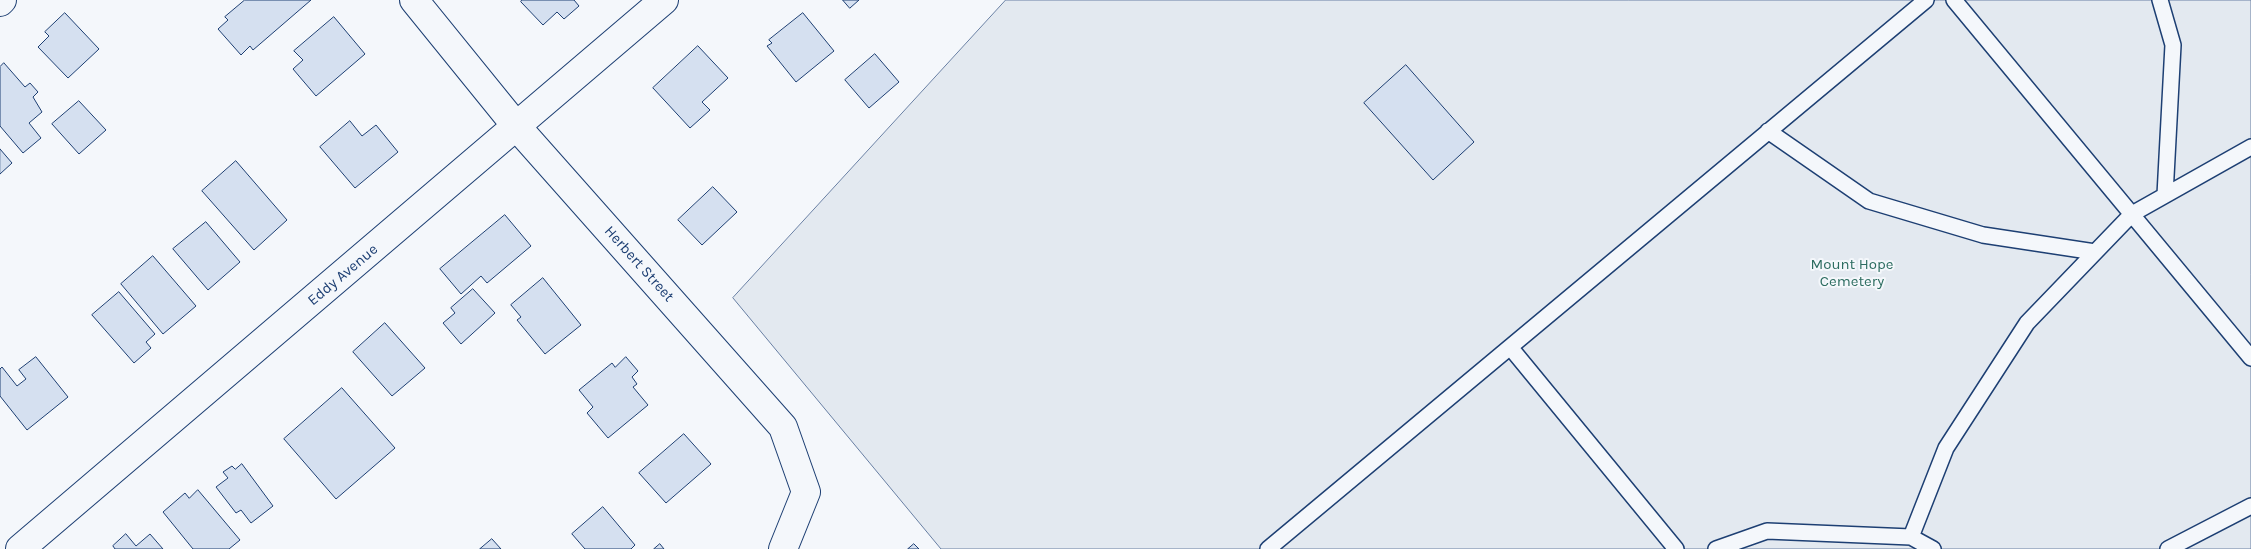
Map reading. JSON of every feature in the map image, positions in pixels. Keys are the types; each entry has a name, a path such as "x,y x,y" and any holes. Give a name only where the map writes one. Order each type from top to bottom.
{"street":[{"name":"Herbert Street","path":"414,0 517,127 783,427 806,492 783,549"},
{"name":"Eddy Avenue","path":"20,549 664,0"}],"lane":[{"path":"1954,0 2251,358"},
{"path":"2160,0 2173,45 2165,195"},
{"path":"1268,549 1768,131 1917,3"},
{"path":"1768,131 1869,201 1982,235 2095,252"},
{"path":"1911,536 1946,448 2021,331 2132,214 2251,147"},
{"path":"1510,347 1676,549"},
{"path":"2168,549 2251,506"},
{"path":"1716,549 1768,531 1911,536 1933,549"}],"green space":[{"name":"Mount Hope Cemetery","path":"1006,0 2251,0 2251,549 941,549 733,298"}],"building":[{"path":"245,0 311,0 253,50 250,46 241,55 218,29 228,20 225,17"},
{"path":"522,0 574,0 579,6 564,19 557,12 543,25 521,2"},
{"path":"843,0 859,0 850,8"},
{"path":"65,13 99,49 68,78 38,47 49,36 45,32"},
{"path":"803,13 834,51 796,82 767,46 772,43 769,40"},
{"path":"334,17 365,54 316,96 293,69 303,60 294,51"},
{"path":"698,46 728,78 702,102 710,110 690,128 653,88"},
{"path":"875,54 899,82 869,108 845,80"},
{"path":"4,63 25,87 30,83 38,92 33,97 42,112 29,123 41,138 23,153 0,126 0,67"},
{"path":"1406,65 1474,142 1433,180 1364,103"},
{"path":"79,101 106,130 79,154 52,124"},
{"path":"350,121 362,136 376,125 398,152 355,188 320,147"},
{"path":"0,149 12,163 0,174"},
{"path":"236,161 287,220 254,250 202,191"},
{"path":"713,187 737,212 702,245 678,220"},
{"path":"505,215 531,246 487,283 481,276 461,294 440,269"},
{"path":"206,222 240,262 208,290 173,249"},
{"path":"153,256 196,306 163,334 121,284"},
{"path":"543,278 581,325 545,354 517,320 521,317 511,305"},
{"path":"473,289 495,313 461,344 443,323 455,313 451,308"},
{"path":"119,292 155,334 146,342 151,348 134,363 92,315"},
{"path":"385,323 425,368 392,396 353,352"},
{"path":"36,357 68,397 27,430 0,396 0,369 2,367 17,386 26,379 19,370"},
{"path":"626,357 638,371 632,377 637,384 633,387 648,405 608,438 587,413 593,407 579,390 612,363 615,367"},
{"path":"342,388 395,448 336,499 284,439"},
{"path":"684,434 711,464 666,503 639,473"},
{"path":"242,464 273,506 251,523 241,510 236,513 216,487 228,478 223,472 232,466 235,469"},
{"path":"198,490 240,540 229,549 193,549 163,512 185,493 189,498"},
{"path":"603,507 635,545 631,549 585,549 572,534"},
{"path":"126,534 136,546 150,534 163,549 115,549 113,546"},
{"path":"492,539 501,549 480,549"},
{"path":"660,544 664,549 654,549"},
{"path":"914,544 919,549 908,549"}]}
